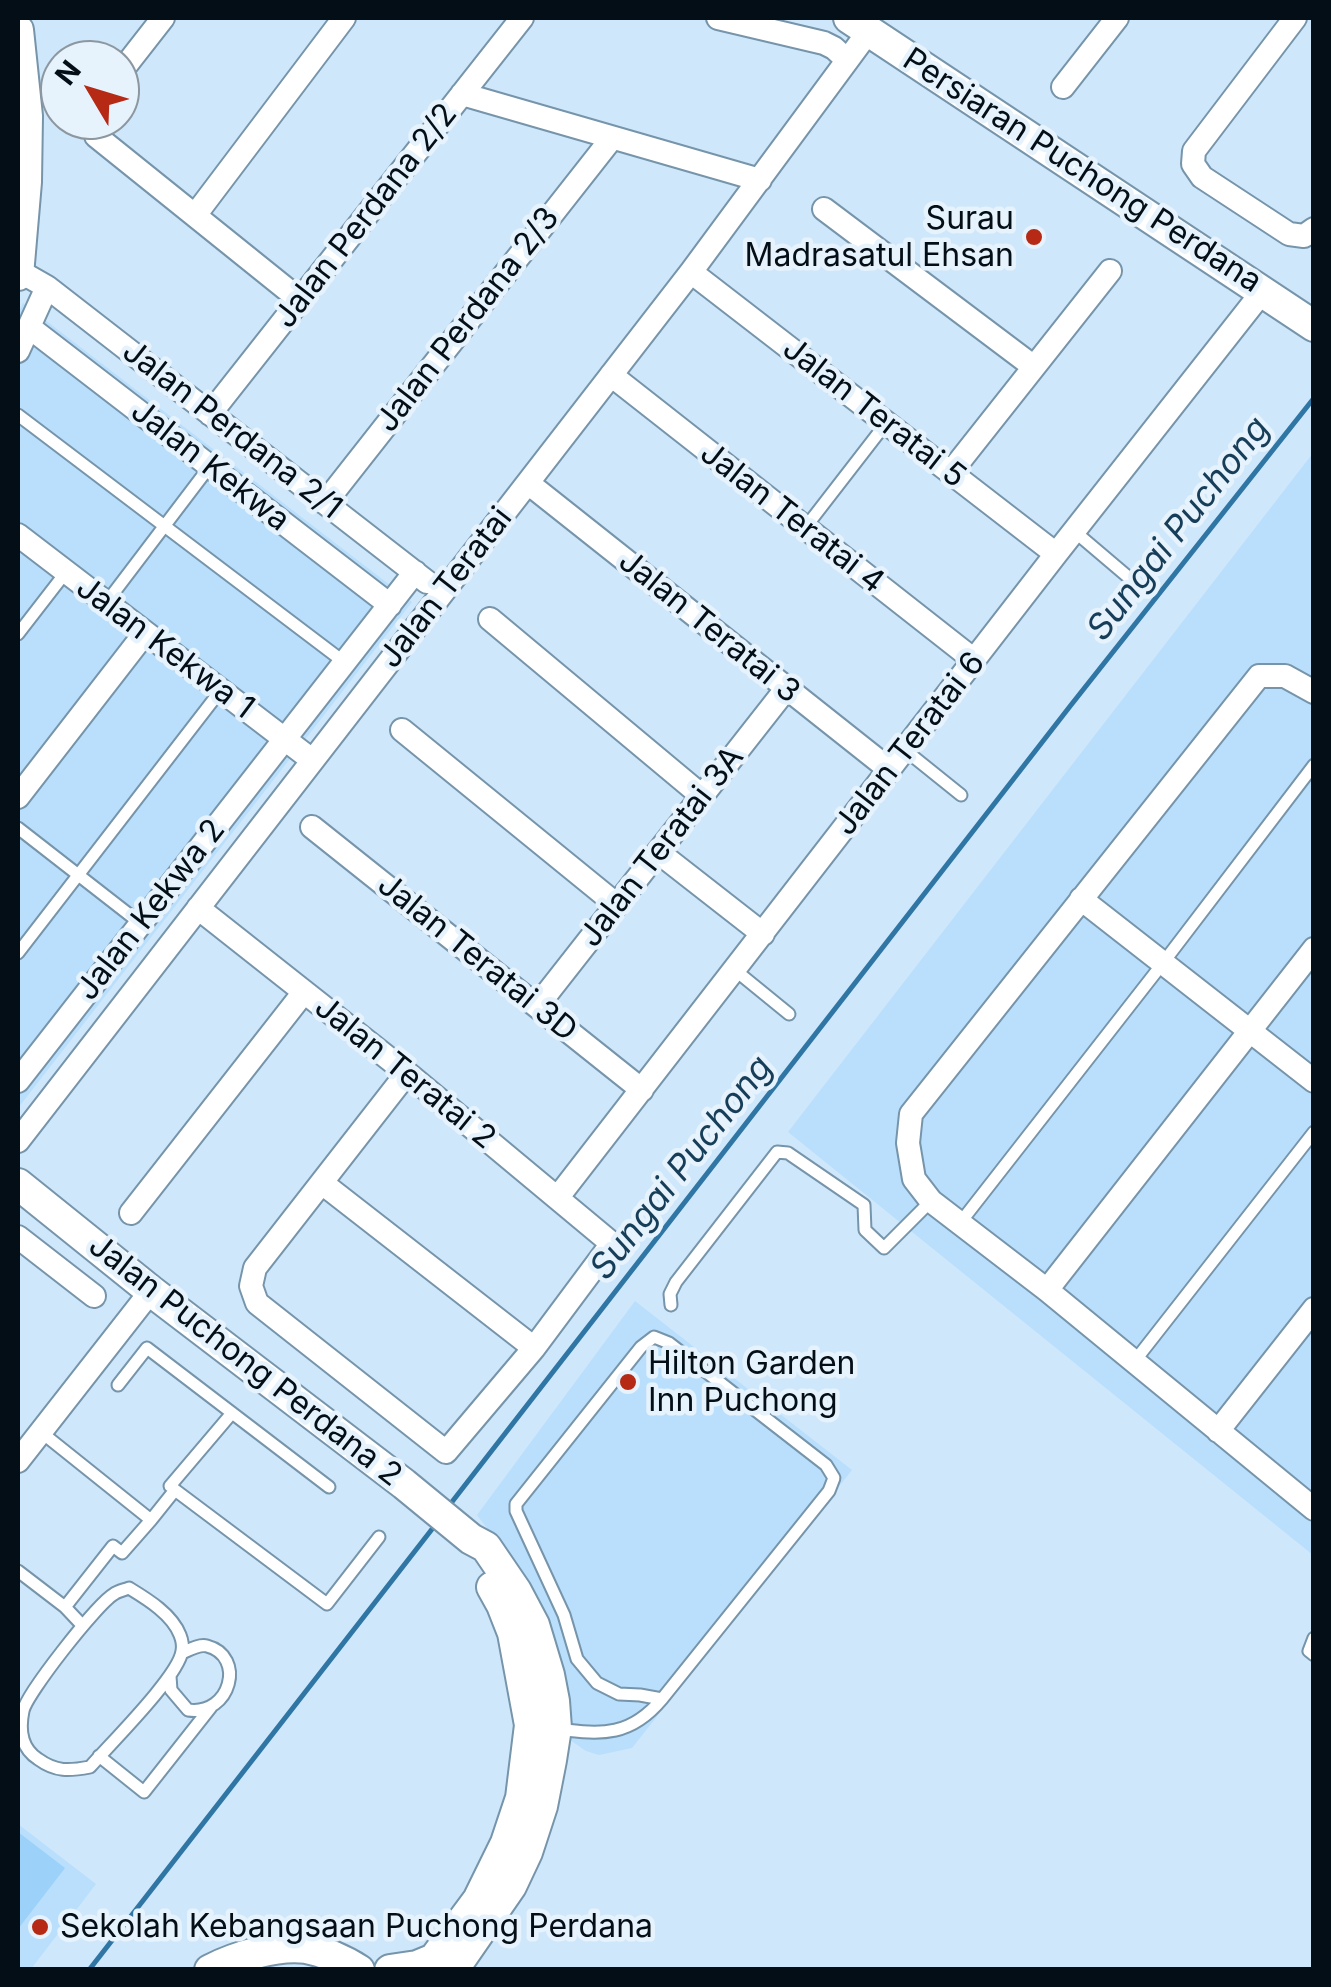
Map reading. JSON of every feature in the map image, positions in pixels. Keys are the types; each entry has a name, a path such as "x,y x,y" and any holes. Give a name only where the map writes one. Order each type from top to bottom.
{"street":[{"path":"140,47 163,18"},
{"path":"196,214 344,18"},
{"name":"Jalan Perdana 2/2","path":"210,414 522,18"},
{"path":"718,18 824,42 847,60"},
{"path":"1063,87 1118,18"},
{"path":"1295,18 1194,152 1193,164 1202,177 1289,234 1304,236 1314,229"},
{"name":"Jalan Teratai","path":"18,1141 25,1114 198,908 760,180 847,60 859,24"},
{"name":"Persiaran Puchong Perdana","path":"859,24 1311,324"},
{"path":"18,30 27,116 18,273"},
{"path":"462,94 760,180"},
{"name":"Jalan Perdana 2/3","path":"325,502 612,138"},
{"path":"101,140 300,300"},
{"path":"824,209 1034,367"},
{"path":"951,472 1110,271"},
{"name":"Jalan Teratai 5","path":"690,272 1056,554"},
{"name":"Jalan Perdana 2/1","path":"18,273 46,286 442,593"},
{"path":"18,351 46,286"},
{"name":"Jalan Teratai 6","path":"558,1197 1263,291"},
{"name":"Jalan Kekwa","path":"29,327 390,605"},
{"name":"Jalan Teratai 4","path":"611,376 974,660"},
{"name":"Jalan Teratai 3","path":"528,483 890,770"},
{"name":"Jalan Kekwa 1","path":"18,535 312,760"},
{"name":"Jalan Kekwa 2","path":"18,1081 415,572"},
{"path":"490,619 702,796"},
{"path":"18,797 146,632"},
{"path":"1312,1504 932,1201 914,1180 908,1143 911,1114 1258,676 1284,676 1314,692"},
{"name":"Jalan Teratai 3A","path":"538,1005 786,689"},
{"path":"402,730 617,905"},
{"name":"Jalan Teratai 3D","path":"312,827 642,1090"},
{"path":"658,852 763,934"},
{"path":"1081,899 1314,1081"},
{"name":"Jalan Teratai 2","path":"198,908 408,1074 610,1242 534,1348"},
{"path":"1047,1290 1314,950"},
{"path":"131,1213 304,992"},
{"path":"322,1182 534,1348 446,1452 257,1303 252,1286 255,1268 322,1182 408,1074"},
{"name":"Jalan Puchong Perdana 2","path":"18,1184 151,1291 486,1547 534,1625 554,1701 506,1842 487,1870 478,1900 438,1966"},
{"path":"18,1236 94,1296"},
{"path":"18,1461 151,1291"},
{"path":"1218,1431 1314,1309"},
{"name":"Jalan Puchong Perdana 2","path":"438,1966 494,1913 526,1852 542,1806 543,1727"},
{"path":"210,1970 266,1950 306,1948 348,1962 359,1970"},
{"path":"390,1970 438,1966"}],"lane":[{"path":"18,415 344,662"},
{"path":"805,528 886,422"},
{"path":"106,602 210,466"},
{"path":"1074,531 1127,576"},
{"path":"18,634 66,572"},
{"path":"18,953 221,690"},
{"path":"905,750 962,795"},
{"path":"960,1223 1314,765"},
{"path":"18,828 140,923"},
{"path":"735,970 789,1014"},
{"path":"1134,1362 1314,1132"},
{"path":"671,1304 670,1294 676,1282 777,1152 788,1153 864,1205 865,1230 884,1248 932,1201"},
{"path":"543,1727 604,1734 624,1729 649,1714 662,1698 829,1491 834,1478 826,1465 669,1343 654,1336 641,1346 516,1504 516,1510 564,1616 577,1660 596,1683 619,1694 662,1698"},
{"path":"118,1385 148,1348 329,1487"},
{"path":"232,1413 170,1486 327,1604 379,1537"},
{"path":"40,1432 151,1520"},
{"path":"65,1607 114,1546 122,1553 175,1490"},
{"path":"18,1571 82,1624"},
{"path":"129,1588 168,1616 181,1636 182,1653 170,1676 90,1767 54,1770 30,1754 22,1741 24,1706 82,1624 113,1594 129,1588"},
{"path":"1314,1638 1309,1652 1314,1655"},
{"path":"99,1756 144,1792 220,1700 228,1688 230,1674 223,1657 208,1646 182,1653"},
{"path":"170,1676 171,1690 188,1710 212,1706"}],"shaded area":[{"path":"23,303 412,602 18,1108 18,314"},
{"path":"1313,453 1313,1555 788,1132"},
{"path":"635,1301 852,1470 632,1748 599,1755 570,1740 561,1692 515,1565 477,1515"},
{"name":"Sekolah Kebangsaan Puchong Perdana","path":"18,1824 96,1884 31,1969 18,1969"},
{"path":"18,1832 65,1868 18,1929"}],"waterway":[{"name":"Sungai Puchong","path":"448,1507 1314,398"},
{"name":"Sungai Puchong","path":"89,1970 436,1524"}],"place":[{"name":"Surau Madrasatul Ehsan","path":"1034,237"},
{"name":"Hilton Garden Inn Puchong","path":"628,1382"},
{"name":"Sekolah Kebangsaan Puchong Perdana","path":"40,1927"}]}
